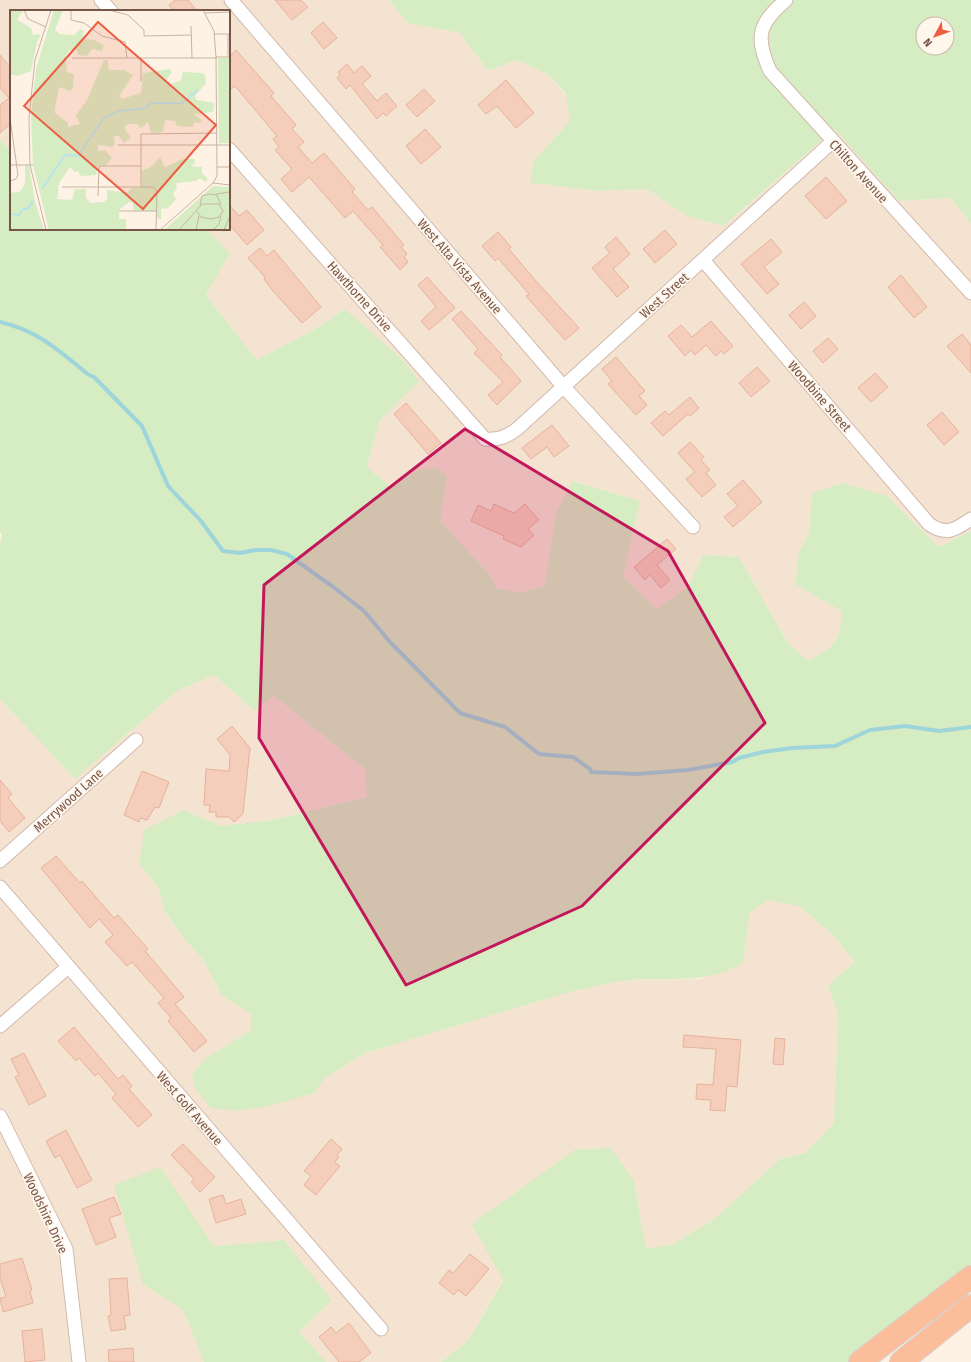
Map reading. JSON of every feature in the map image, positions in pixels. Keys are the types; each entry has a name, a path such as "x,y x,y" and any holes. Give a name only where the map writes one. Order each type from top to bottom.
{"highway":[{"path":"860,1362 971,1277"},
{"path":"901,1362 971,1306"}],"street":[{"path":"101,0 110,10"},
{"name":"West Alta Vista Avenue","path":"231,0 563,386 693,527"},
{"name":"Chilton Avenue","path":"786,0 771,13 764,23 760,40 764,57 770,71 832,142 971,293"},
{"name":"West Street","path":"492,440 504,438 517,429 832,142"},
{"name":"Hawthorne Drive","path":"230,150 484,439 492,440"},
{"name":"Woodbine Street","path":"703,260 929,524 939,531 955,530 971,519"},
{"name":"Merrywood Lane","path":"0,861 136,740"},
{"name":"West Golf Avenue","path":"0,887 381,1330"},
{"path":"0,1026 68,967"},
{"name":"Woodshire Drive","path":"0,1116 66,1250 79,1362"}],"highlighted area":[{"path":"465,429 668,551 765,723 582,906 406,985 259,738 264,585"}],"shaded area":[{"path":"0,0 389,0 408,23 460,33 488,71 516,60 547,74 566,94 571,121 554,138 531,183 597,191 647,189 687,216 723,226 836,129 899,201 951,198 971,224 971,531 939,547 887,496 812,493 809,532 797,557 796,585 841,611 841,628 832,647 808,661 787,642 739,557 703,555 688,587 657,609 623,577 640,501 574,481 556,513 545,586 519,593 496,588 489,574 440,521 418,470 389,486 367,467 379,421 418,381 345,309 315,329 257,360 206,295 230,253 207,230 230,230 230,10 10,10 10,152 2,141 0,142"},
{"path":"214,675 254,710 274,696 365,769 368,797 273,820 221,826 184,810 139,863 158,888 165,911 181,935 203,960 222,995 251,1014 251,1030 204,1060 314,1093 325,1078 365,1053 573,991 608,983 633,980 700,979 743,962 750,912 768,900 799,906 834,936 855,962 828,985 838,1013 834,1123 805,1153 780,1159 712,1221 671,1245 646,1248 634,1181 611,1148 576,1149 468,1341 441,1362 326,1362 299,1332 332,1300 284,1240 214,1246 160,1167 143,1284 183,1310 204,1362 0,1362 0,699 75,779 177,691"}],"green space":[{"path":"389,0 971,0 971,224 951,198 899,201 835,129 723,226 687,216 647,189 597,191 531,183 533,162 570,121 566,93 547,74 516,60 488,71 460,33 408,23"},
{"path":"2,141 10,152 10,230 207,230 230,253 206,295 257,360 315,329 345,309 403,360 419,381 379,421 367,467 389,486 418,470 437,468 447,476 440,521 489,574 496,588 519,593 545,586 556,513 573,481 640,501 623,577 657,609 688,587 703,555 739,557 787,642 808,661 830,647 837,637 841,622 841,611 796,585 797,557 809,532 812,493 843,483 887,496 939,547 971,531 971,1277 860,1362 441,1362 468,1341 503,1280 472,1224 576,1149 611,1148 634,1181 646,1248 671,1245 712,1221 780,1159 805,1153 834,1123 838,1013 828,985 855,962 834,936 799,906 768,900 750,912 743,962 717,974 689,978 631,980 573,991 365,1053 325,1078 314,1093 273,1105 237,1111 211,1108 195,1088 192,1074 204,1060 251,1030 251,1014 222,995 203,960 181,935 165,911 158,888 139,863 144,830 184,810 221,826 273,820 367,797 365,769 274,696 254,710 214,675 177,691 75,779 0,699 0,543 2,535 0,532 0,142"},
{"path":"160,1167 214,1246 284,1240 332,1300 299,1332 326,1362 204,1362 183,1310 143,1284 114,1185"}],"building":[{"path":"175,0 188,0 196,10 173,10 169,5"},
{"path":"275,0 301,0 308,7 292,20"},
{"path":"323,22 337,38 324,49 311,33"},
{"path":"236,50 274,93 271,96 296,125 292,129 304,142 298,147 312,163 324,153 355,189 352,192 368,210 372,207 404,245 401,247 407,254 404,257 408,262 400,270 380,247 383,245 353,211 345,218 309,177 292,192 281,179 292,169 275,150 279,147 273,139 277,136 235,86 230,89 230,56"},
{"path":"0,55 10,67 10,124 0,133 0,105 9,98 0,88"},
{"path":"347,64 354,73 362,66 371,76 362,84 377,101 386,93 397,106 386,116 383,113 377,119 350,85 346,89 337,78 340,75 338,72"},
{"path":"506,80 534,113 516,128 497,106 486,114 478,105"},
{"path":"424,89 435,101 417,117 406,105"},
{"path":"425,129 441,147 421,164 406,146"},
{"path":"826,177 847,201 826,219 805,196"},
{"path":"230,206 239,216 247,210 264,230 247,245 230,225"},
{"path":"665,230 677,244 655,263 643,249"},
{"path":"498,232 511,247 509,249 535,280 579,328 565,340 526,296 529,294 498,258 495,261 482,246"},
{"path":"616,237 630,254 613,269 629,287 617,297 592,268 610,253 605,247"},
{"path":"771,239 782,252 764,267 779,284 767,294 741,264"},
{"path":"260,248 267,256 274,250 321,307 302,323 273,291 264,279 265,277 248,258"},
{"path":"901,275 927,307 914,318 888,287"},
{"path":"427,277 455,308 429,330 421,321 436,307 418,285"},
{"path":"804,302 816,316 801,329 789,315"},
{"path":"461,311 502,355 500,357 521,381 497,405 488,395 503,382 474,353 478,349 452,319"},
{"path":"711,321 733,346 724,354 721,351 716,356 706,345 695,355 691,350 685,356 668,336 681,325 692,337"},
{"path":"962,334 971,345 971,373 947,346"},
{"path":"828,338 838,349 823,363 813,351"},
{"path":"616,357 645,391 639,396 647,405 636,415 608,384 612,381 602,369"},
{"path":"757,367 770,381 751,397 739,383"},
{"path":"875,373 888,387 871,402 858,388"},
{"path":"690,397 699,408 690,416 688,414 663,436 651,423 665,411 669,415"},
{"path":"406,403 441,443 428,454 394,414"},
{"path":"942,412 959,432 944,445 927,425"},
{"path":"552,425 569,446 554,457 547,447 531,459 522,448"},
{"path":"690,442 704,457 701,460 710,470 706,473 716,485 702,497 686,479 695,472 678,453"},
{"path":"743,480 762,502 733,527 724,517 738,506 727,494"},
{"path":"494,504 514,513 525,504 539,520 528,529 534,535 521,547 503,539 504,536 471,521 478,505 491,511"},
{"path":"667,539 676,549 657,565 670,580 661,588 650,575 645,580 634,567"},
{"path":"232,726 250,748 243,814 234,822 229,817 216,817 216,812 209,812 210,805 204,805 206,769 229,771 230,755 217,739"},
{"path":"142,771 169,782 159,808 155,807 147,820 140,818 139,822 124,815"},
{"path":"0,780 12,794 8,798 25,818 9,832 0,821"},
{"path":"56,856 80,883 82,881 114,918 118,915 148,949 145,951 184,997 175,1004 207,1041 194,1052 168,1021 171,1018 158,1003 164,998 132,962 127,966 105,942 113,935 99,919 90,928 41,868"},
{"path":"74,1027 118,1079 123,1075 132,1086 129,1089 152,1115 138,1127 112,1098 116,1094 98,1073 95,1076 79,1058 76,1061 58,1041"},
{"path":"684,1035 741,1040 737,1087 727,1086 725,1111 710,1110 711,1100 696,1099 697,1084 713,1085 716,1049 683,1047"},
{"path":"775,1038 785,1039 783,1065 773,1064"},
{"path":"24,1053 46,1096 29,1105 15,1077 19,1075 11,1059"},
{"path":"66,1130 92,1180 77,1188 60,1155 55,1158 46,1141"},
{"path":"331,1139 342,1149 337,1155 339,1157 335,1162 340,1166 316,1195 304,1185 311,1176 304,1171"},
{"path":"183,1144 215,1177 200,1192 191,1182 194,1179 171,1155"},
{"path":"223,1195 226,1204 241,1199 246,1214 216,1223 209,1199"},
{"path":"114,1197 121,1214 109,1218 116,1237 96,1245 82,1209"},
{"path":"470,1254 489,1269 466,1296 458,1290 454,1295 439,1283 449,1270 453,1273"},
{"path":"22,1258 32,1290 30,1291 33,1303 3,1312 0,1298 6,1297 0,1278 0,1264"},
{"path":"127,1278 130,1315 124,1316 126,1329 111,1331 108,1316 111,1315 109,1279"},
{"path":"349,1323 371,1353 359,1362 339,1362 319,1337 331,1327 336,1333"},
{"path":"42,1329 45,1360 25,1362 22,1331"},
{"path":"133,1348 134,1362 109,1362 108,1350"}],"waterway":[{"path":"0,322 14,326 37,336 58,350 89,375 94,377 142,426 168,486 201,521 223,551 240,553 255,550 271,550 287,554 364,611 390,642 460,713 505,727 539,754 573,757 590,769 591,772 637,774 688,770 732,762 739,758 763,752 792,748 835,746 870,730 905,726 939,731 971,727"}]}
